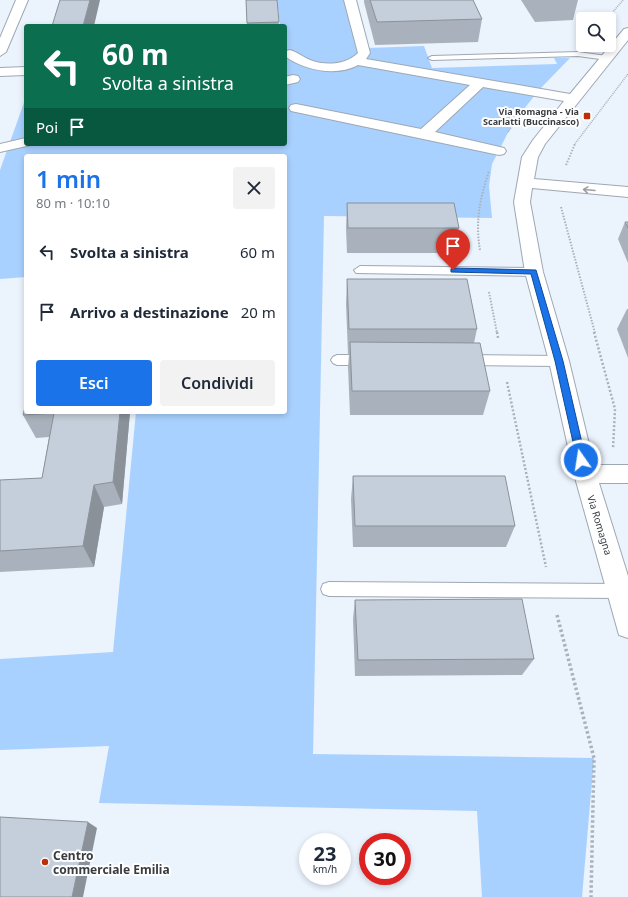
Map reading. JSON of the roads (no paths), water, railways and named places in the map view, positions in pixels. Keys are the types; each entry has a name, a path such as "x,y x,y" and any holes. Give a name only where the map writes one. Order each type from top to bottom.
{"street":[{"path":"0,52 22,0"},
{"path":"290,54 304,64 320,67 350,64 360,59 364,53 350,0"},
{"name":"Via Romagna","path":"628,32 538,143 530,157 522,202 534,272 559,361 585,474 620,591 628,626"},
{"path":"607,58 621,60"},
{"path":"357,61 574,99"},
{"path":"0,72 24,71"},
{"path":"424,134 480,83"},
{"path":"296,108 499,151"},
{"path":"0,148 24,142"},
{"path":"525,183 628,192"},
{"path":"585,474 622,474"}],"lane":[{"path":"432,58 578,54 607,58"},
{"path":"360,270 484,270 534,272"},
{"path":"337,360 376,360"},
{"path":"456,360 559,361"},
{"path":"329,589 620,591"}],"place":[{"name":"Via Romagna - Via Scarlatti (Buccinasco)","path":"587,116"},
{"name":"Centro commerciale Emilia","path":"45,862"}]}
